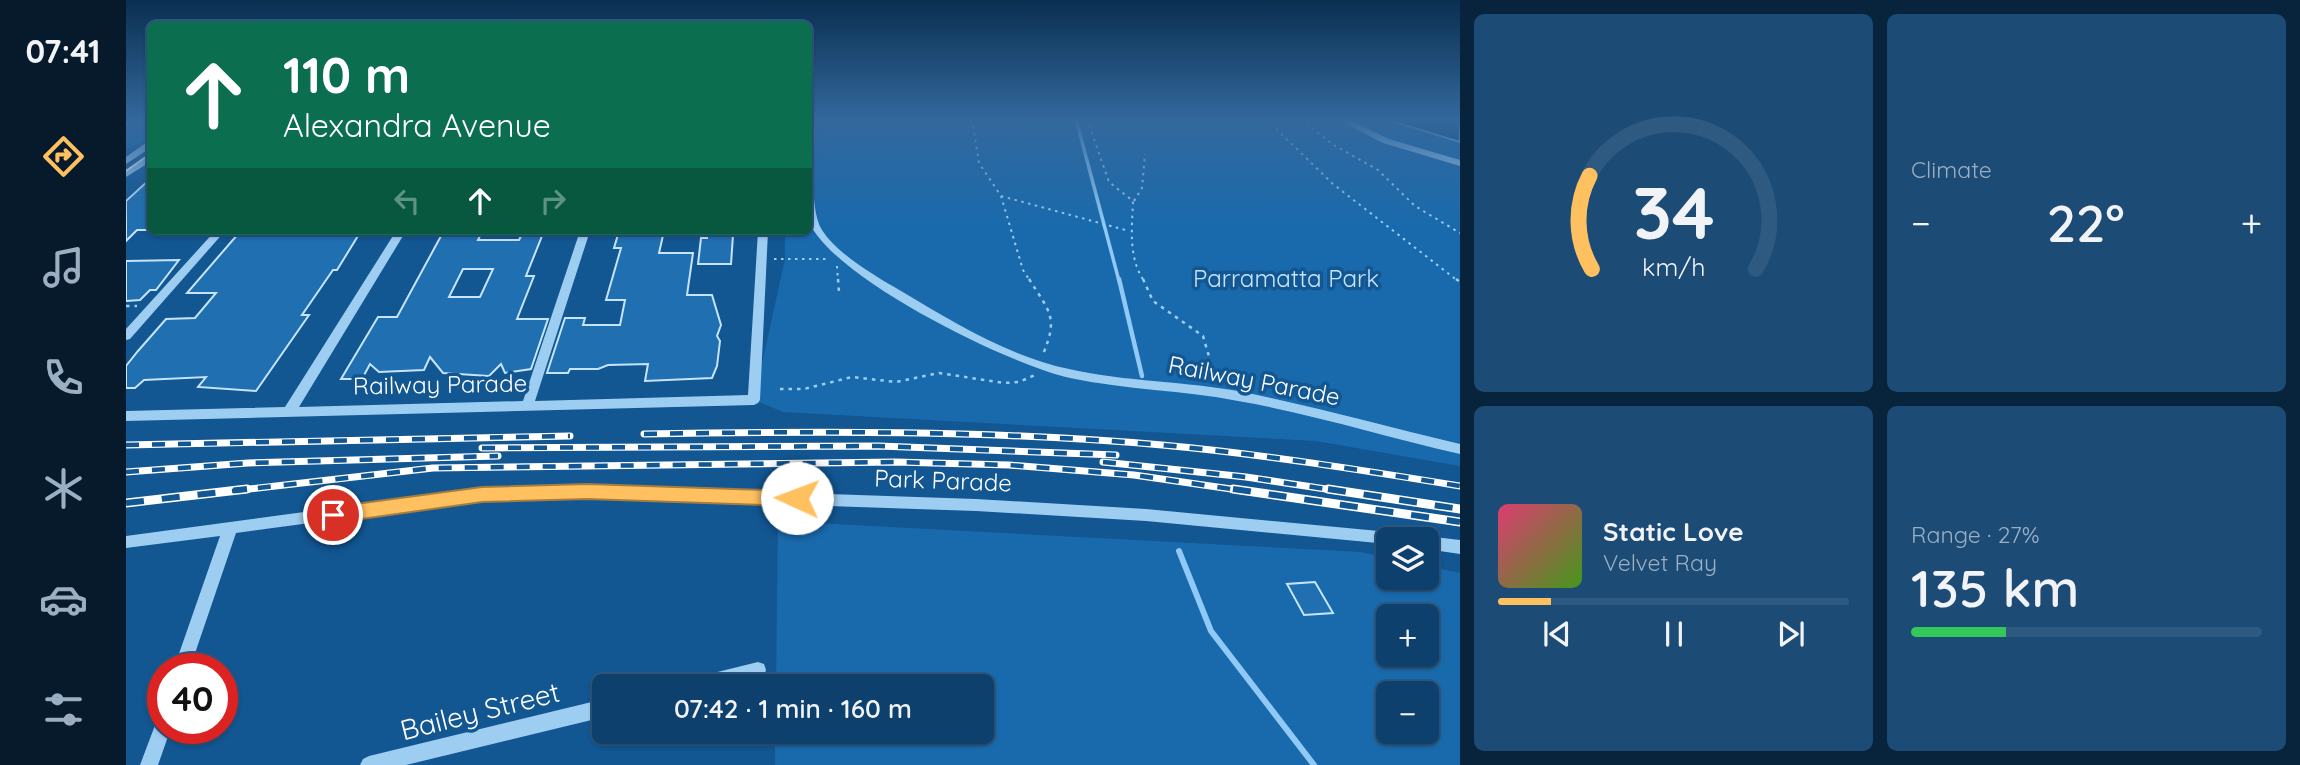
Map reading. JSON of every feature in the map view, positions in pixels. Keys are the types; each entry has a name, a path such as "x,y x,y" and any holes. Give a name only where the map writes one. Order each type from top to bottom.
{"street":[{"name":"Railway Parade","path":"812,155 815,224 828,244 844,259 987,343 1040,366 1085,377 1239,396 1460,449"},
{"path":"1432,155 1460,163"},
{"path":"126,174 131,167 147,159"},
{"path":"126,336 216,235"},
{"path":"289,410 398,235"},
{"path":"527,407 584,235"},
{"path":"761,258 763,235"},
{"name":"Railway Parade","path":"126,416 754,400 761,258"},
{"name":"Park Parade","path":"482,494 587,492 976,505 1157,516 1376,537"},
{"path":"126,542 482,494"},
{"path":"188,653 230,529"},
{"path":"1439,544 1460,547"},
{"path":"742,674 758,670"},
{"name":"Bailey Street","path":"369,765 592,711"},
{"path":"149,765 157,744"}],"path":[{"path":"780,389 804,389 852,377 896,382 939,373 1004,383 1019,382 1032,377 1040,366 1053,331 1049,311 1023,270 1001,196 979,163 978,155"},
{"path":"1100,155 1107,166 1109,182 1133,201"},
{"path":"1145,155 1142,188 1133,201 1129,231 1138,274 1148,286 1147,293 1153,303 1189,324 1204,338 1212,373 1239,396"},
{"path":"1303,155 1333,184 1402,240 1460,282"},
{"path":"1351,155 1378,170 1415,206 1460,233"},
{"path":"1001,196 1129,231"},
{"path":"761,258 844,259"},
{"path":"839,292 837,264 844,259"}],"green space":[{"name":"Parramatta Park","path":"812,155 1460,155 1460,466 1316,441 783,412 754,400 785,259 785,235 812,235"},
{"path":"778,521 1361,552 1376,555 1376,590 1439,590 1439,569 1460,573 1460,765 775,765 775,744 994,744 994,674 776,674"}],"building":[{"path":"147,182 147,230 137,230 126,241 126,201"},
{"path":"237,235 359,235 337,270 333,270 302,315 309,315 256,391 198,387 206,377 144,380 135,388 126,388 126,366 166,319 195,318 216,293 187,293"},
{"path":"618,235 663,235 659,253 693,253 687,295 712,295 721,325 717,336 720,341 717,366 712,378 645,381 648,364 608,365 598,369 570,369 568,373 547,373 565,318 585,318 583,325 620,325 625,300 606,300 621,248 614,248"},
{"path":"707,235 733,235 731,264 698,264 701,238 707,238"},
{"path":"441,236 519,240 521,236 542,236 526,276 534,276 517,319 548,319 531,369 505,373 501,364 489,376 443,373 430,357 424,370 379,372 370,364 362,379 341,379 378,317 397,317","holes":["463,269 493,269 480,297 449,297"]},
{"path":"179,260 156,290 150,290 140,300 126,301 126,261"},
{"path":"1315,582 1333,613 1304,615 1287,584"}],"waterway":[{"path":"1085,155 1119,281"},
{"path":"1119,279 1142,376"},
{"path":"1179,551 1211,631 1314,765"}],"tram line":[{"path":"126,171 147,156"}],"railway":[{"path":"644,434 903,433 1097,440 1237,453 1460,486"},
{"path":"126,445 570,436"},
{"path":"482,448 879,446 1116,455"},
{"path":"126,472 248,463 498,456"},
{"path":"232,491 433,468 895,462 1009,465 1134,475 1245,491"},
{"path":"1103,462 1246,477 1339,491"},
{"path":"126,503 247,489"},
{"path":"1233,489 1460,522"},
{"path":"1328,489 1460,509"}],"route":[{"path":"333,515 482,494 587,492 797,498"}]}
